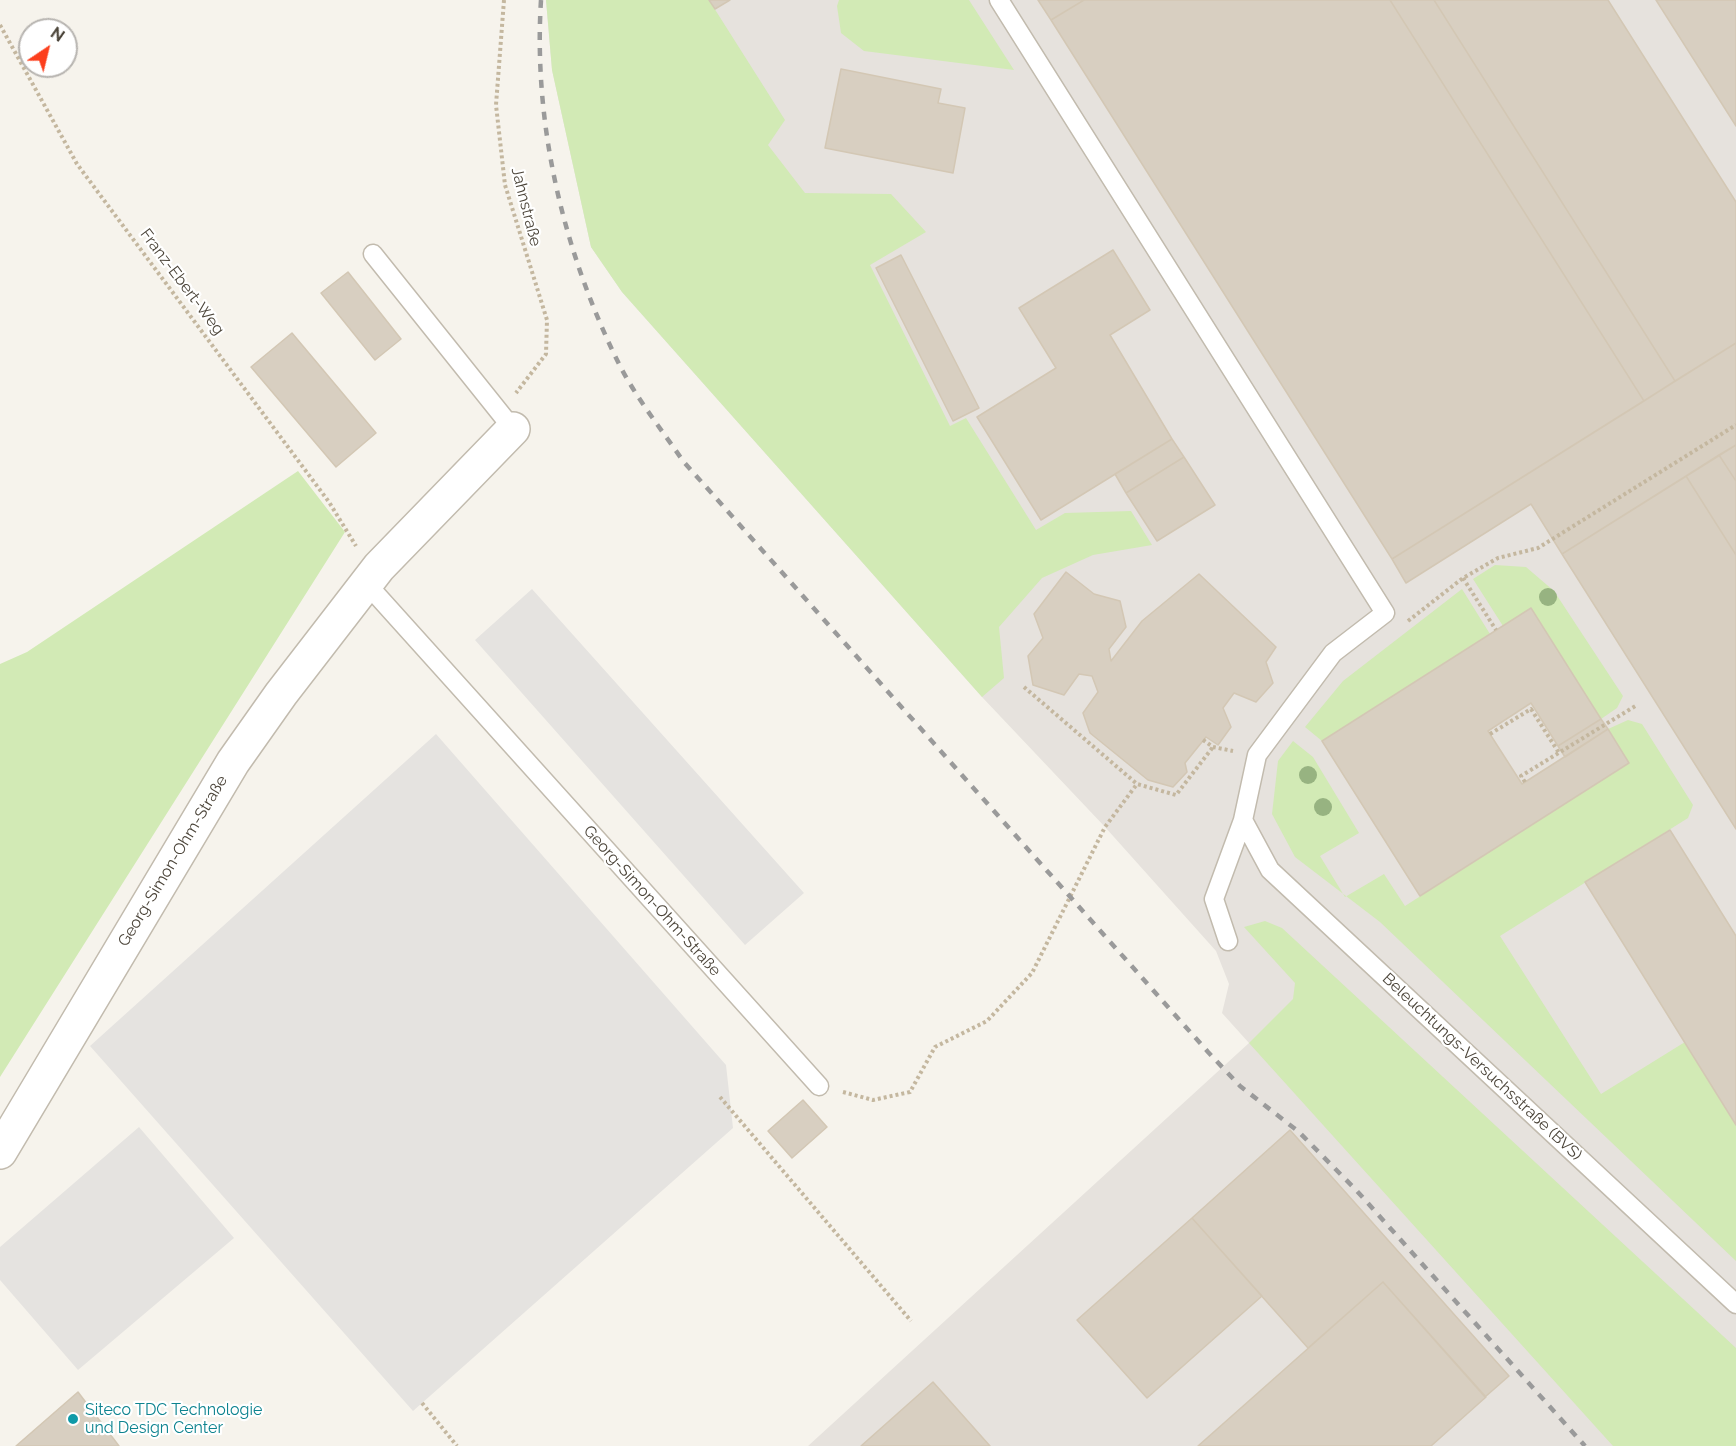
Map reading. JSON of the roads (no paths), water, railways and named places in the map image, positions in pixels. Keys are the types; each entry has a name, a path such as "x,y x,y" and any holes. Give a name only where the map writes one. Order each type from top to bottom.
{"street":[{"name":"Georg-Simon-Ohm-Straße","path":"0,1152 233,762 366,583 513,429"}],"lane":[{"path":"999,0 1386,613 1333,653 1257,755 1243,820 1214,899 1228,941"},
{"path":"373,254 513,429"},
{"name":"Georg-Simon-Ohm-Straße","path":"366,583 819,1086"},
{"name":"Beleuchtungs-Versuchsstraße (BVS)","path":"1243,820 1270,870 1736,1304"}],"railway":[{"path":"541,0 542,94 548,141 568,234 600,323 620,366 683,461 1208,1052 1240,1086 1299,1132 1357,1191 1585,1446"}],"place":[{"name":"Siteco TDC Technologie und Design Center","path":"73,1419"}]}
